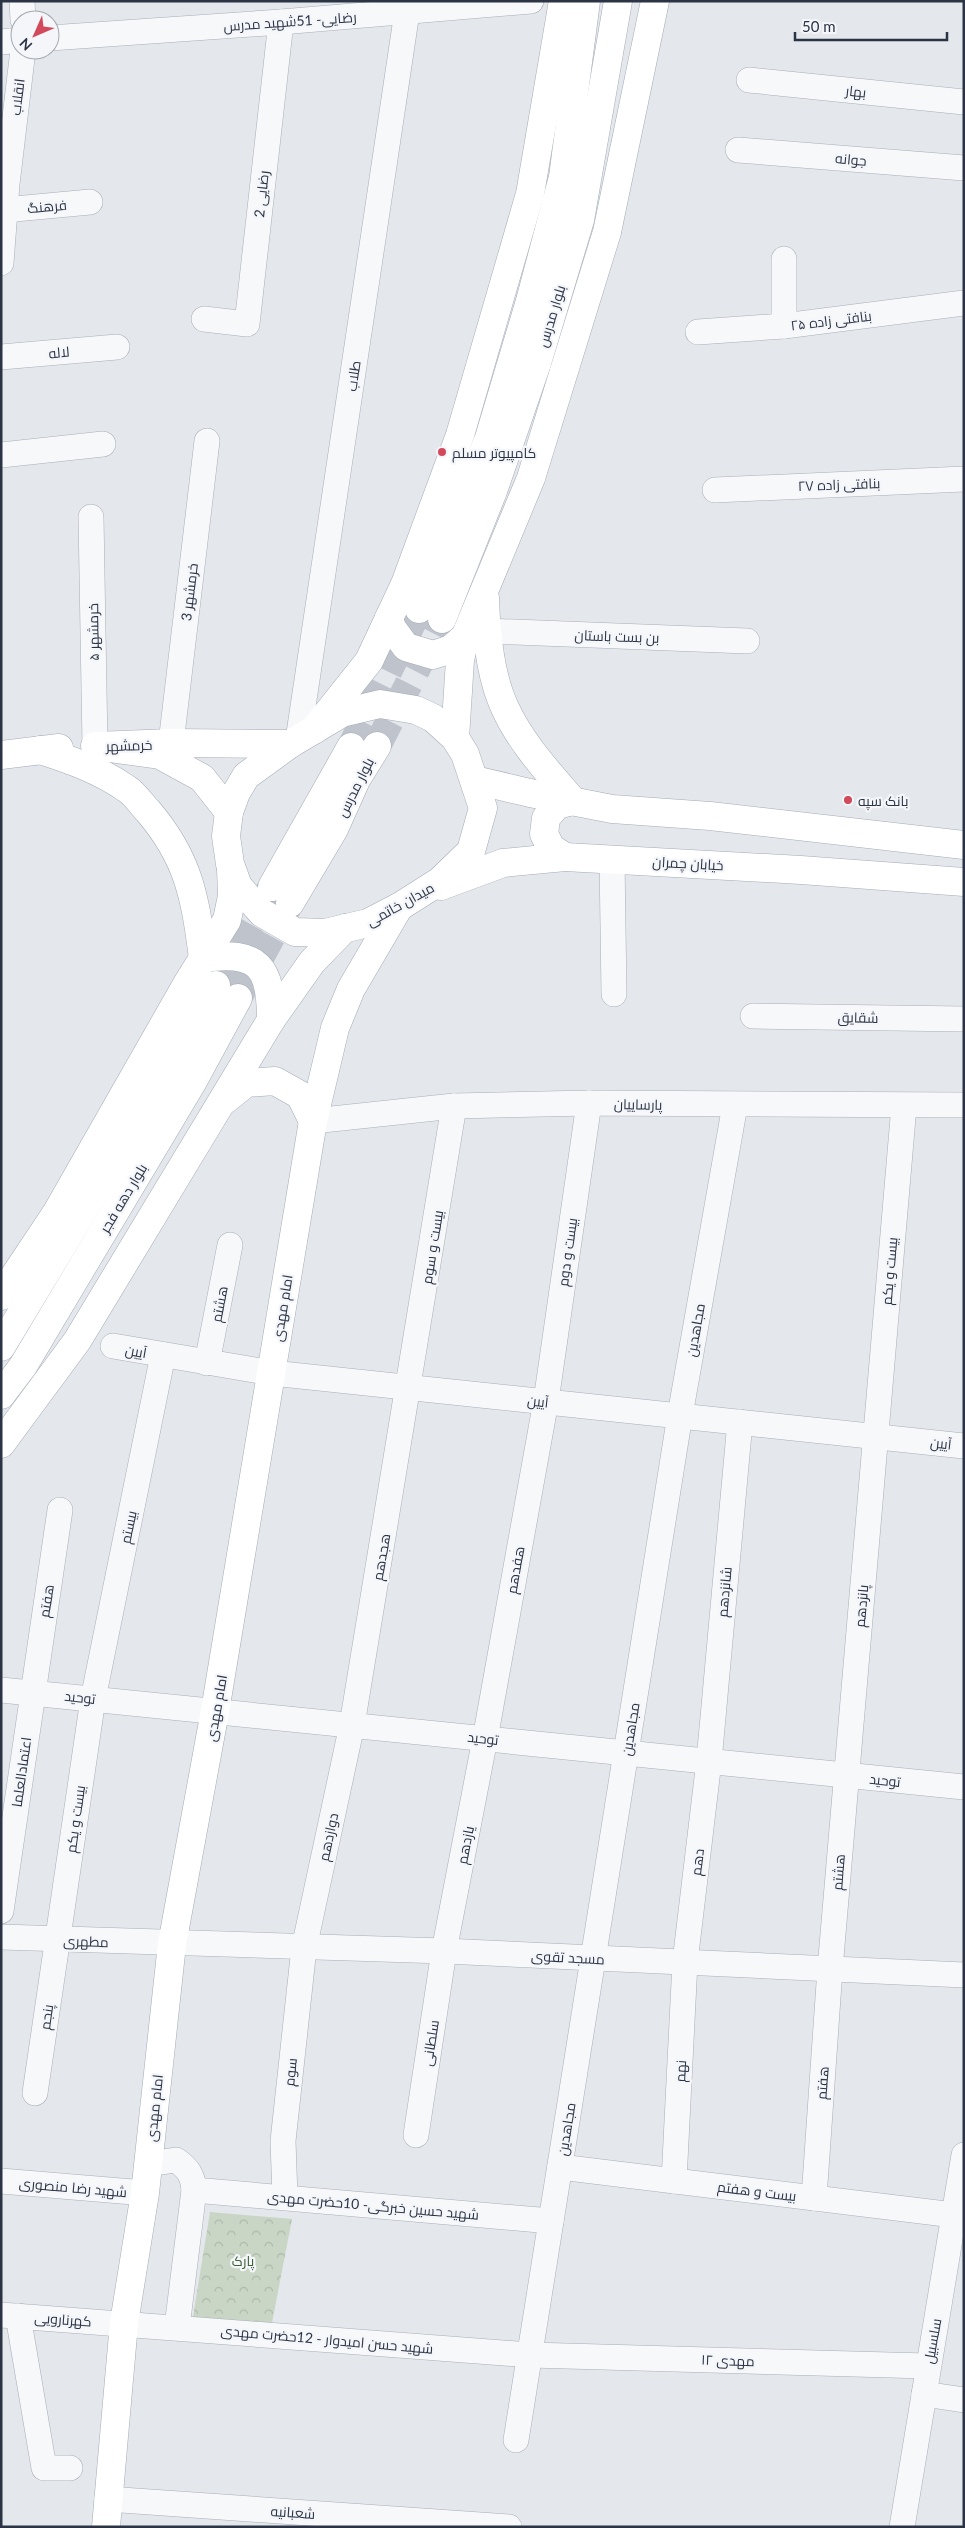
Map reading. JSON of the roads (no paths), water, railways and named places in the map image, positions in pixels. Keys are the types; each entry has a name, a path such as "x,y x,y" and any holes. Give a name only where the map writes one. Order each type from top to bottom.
{"main road":[{"path":"301,738 369,661 405,584 460,435 530,194 563,1"},
{"name":"بلوار مدرس","path":"586,1 563,177 530,302 490,438 431,614 493,491 536,363 580,220 618,1"},
{"path":"454,738 460,660 476,634 485,589 531,478 607,232 655,1"},
{"path":"389,618 392,628 406,647 433,655 451,649 476,634"},
{"path":"476,634 504,707 530,749 573,801"},
{"name":"میدان خاتمی","path":"380,704 416,710 433,718 454,738 465,754 483,808 471,850 440,881 409,901 368,923 325,933 295,932 262,913 238,886 230,864 226,836 230,812 236,793 246,776 301,738 342,713 380,704"},
{"name":"خرمشهر","path":"95,746 301,738"},
{"path":"1,755 95,746"},
{"name":"خرمشهر","path":"95,746 160,755 202,778 230,812"},
{"name":"بلوار مدرس","path":"281,895 364,746"},
{"path":"40,750 83,764 129,790 161,827 185,868 196,908 203,958"},
{"path":"475,780 612,809 710,816 960,840"},
{"path":"565,857 551,848 544,834 546,818 557,805 573,801"},
{"name":"خیابان چمران","path":"409,901 503,862 565,857 964,882"},
{"path":"1,1296 58,1212 203,958 227,920 232,896 230,864"},
{"name":"امام مهدی","path":"106,2527 124,2323 145,2193 172,1944 215,1711 313,1121 338,1020 351,989 409,901"},
{"path":"1,1444 77,1341 128,1252 223,1101 271,1020 312,962 345,928"},
{"path":"203,958 225,955 247,958 266,974 271,991 271,1020"},
{"name":"بلوار دهه فجر","path":"1,1347 177,1056 227,992 178,1106 23,1366 1,1395"},
{"path":"223,1101 246,1083 275,1081 300,1095 313,1121"}],"street":[{"name":"رضایی- 51شهید مدرس","path":"60,37 407,12 460,4 531,1"},
{"name":"طلاب","path":"301,738 407,12"},
{"name":"رضایی 2","path":"204,319 247,324 281,22"},
{"name":"انقلاب","path":"1,263 4,185 22,60"},
{"name":"بهار","path":"749,80 964,102"},
{"name":"جوانه","path":"738,150 964,168"},
{"name":"فرهنگ","path":"4,210 90,202"},
{"path":"784,258 784,326"},
{"name":"بنافتی زاده ۲۵","path":"698,332 784,326 964,303"},
{"name":"لاله","path":"1,357 117,347"},
{"name":"خرمشهر 3","path":"171,743 207,441"},
{"path":"1,455 103,444"},
{"name":"بنافتی زاده ۲۷","path":"715,490 964,479"},
{"name":"خرمشهر ۵","path":"91,517 95,746"},
{"name":"بن بست باستان","path":"476,634 747,641"},
{"path":"612,859 614,994"},
{"name":"شقایق","path":"753,1016 964,1019"},
{"name":"پارساییان","path":"313,1121 454,1106 588,1103 964,1105"},
{"name":"بیست و دوم","path":"546,1402 588,1103"},
{"name":"مجاهدین","path":"516,2440 680,1415 735,1105"},
{"name":"بیست و سوم","path":"409,1388 454,1106"},
{"name":"بیست و یکم","path":"875,1436 904,1106"},
{"name":"هشتم","path":"207,1362 230,1245"},
{"name":"آیین","path":"113,1346 272,1373 964,1446"},
{"name":"بیستم","path":"93,1699 163,1355"},
{"name":"هجدهم","path":"352,1725 409,1388"},
{"name":"هفدهم","path":"485,1739 546,1402"},
{"name":"شانزدهم","path":"709,1762 740,1422"},
{"name":"پانزدهم","path":"847,1776 875,1436"},
{"name":"هفتم","path":"32,1693 60,1510"},
{"name":"توحید","path":"1,1690 964,1788"},
{"name":"اعتمادالعلما","path":"1,1911 32,1693"},
{"name":"بیست و یکم","path":"57,1940 93,1699"},
{"name":"دوازدهم","path":"304,1948 352,1725"},
{"name":"یازدهم","path":"444,1951 485,1739"},
{"name":"دهم","path":"685,1962 709,1762"},
{"name":"هشتم","path":"830,1969 847,1776"},
{"name":"مطهری","path":"1,1937 172,1944"},
{"name":"پنجم","path":"35,2093 57,1940"},
{"name":"مسجد تقوی","path":"172,1944 444,1951 964,1975"},
{"name":"سوم","path":"285,2197 283,2141 304,1948"},
{"name":"سلطانی","path":"416,2135 444,1951"},
{"name":"نهم","path":"674,2181 685,1962"},
{"name":"هفتم","path":"814,2198 830,1969"},
{"name":"سلسبیل","path":"902,2527 927,2366 961,2186 964,2155"},
{"path":"148,2164 176,2160 186,2166 193,2178 194,2190 177,2327"},
{"name":"بیست و هفتم","path":"560,2167 954,2215"},
{"name":"شهید رضا منصوری","path":"1,2181 145,2193"},
{"name":"شهید حسین خبرگی- 10حضرت مهدی","path":"194,2190 551,2221"},
{"path":"10,2316 44,2468 70,2468"},
{"name":"کهرنارویی","path":"10,2316 124,2323"},
{"name":"شهید حسن امیدوار - 12حضرت مهدی","path":"124,2323 530,2355"},
{"name":"مهدی ۱۲","path":"530,2355 927,2366"},
{"path":"924,2394 964,2400"},
{"name":"شعبانیه","path":"107,2499 509,2527"}],"tunnel":[{"path":"351,747 419,609"},
{"path":"377,746 442,619"},
{"path":"216,985 270,890"},
{"path":"238,998 290,903"}],"place":[{"name":"کامپیوتر مسلم","path":"442,452"},
{"name":"بانک سپه","path":"848,800"}],"park label":[{"name":"پارک","path":"243,2260"}]}
